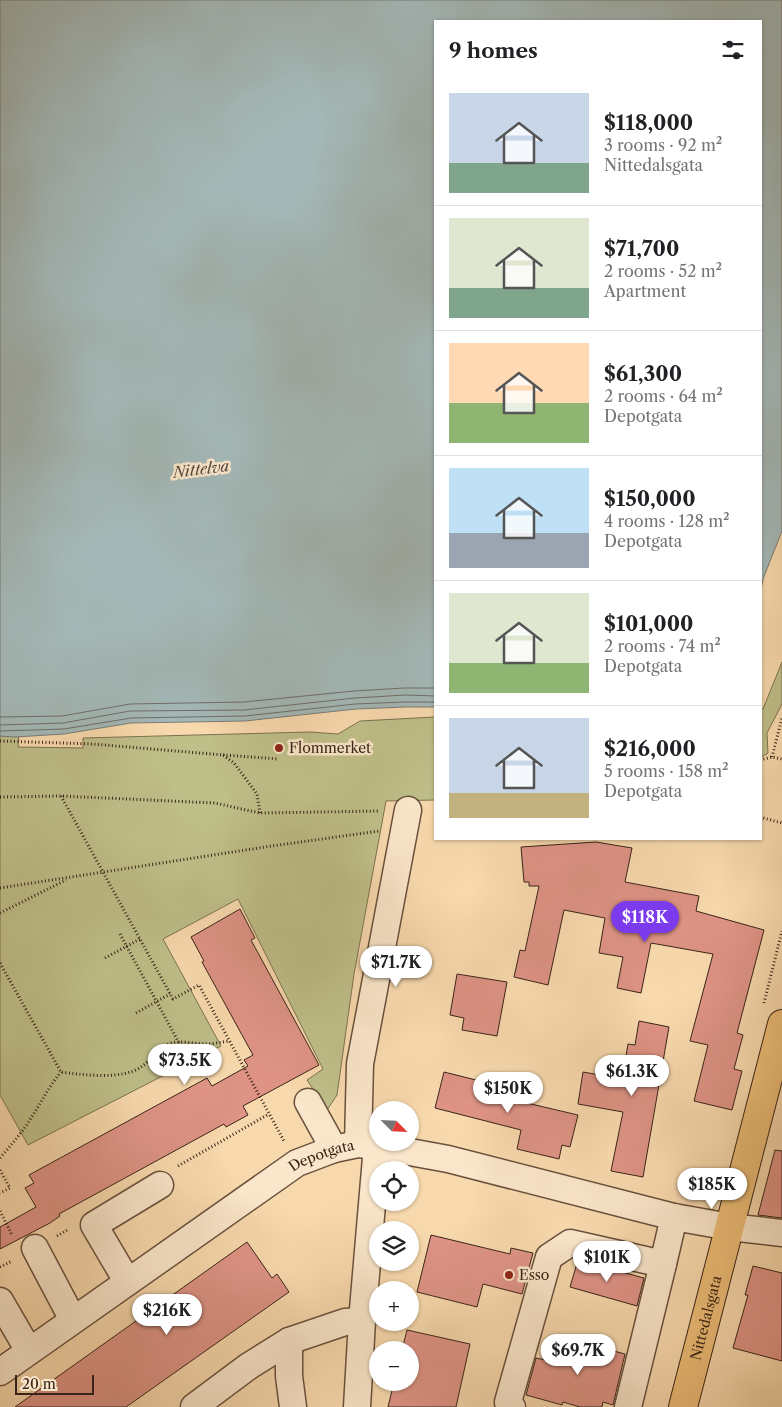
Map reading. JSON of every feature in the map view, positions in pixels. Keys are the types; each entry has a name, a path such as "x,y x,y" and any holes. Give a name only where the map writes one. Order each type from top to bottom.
{"main road":[{"name":"Nittedalsgata","path":"683,1407 782,1024"}],"street":[{"path":"357,1407 362,1321 356,1146 360,1064 406,820"},
{"path":"308,1102 356,1146"},
{"name":"Depotgata","path":"0,1372 297,1163 356,1146 448,1159 674,1217 730,1227"},
{"path":"127,1281 94,1225 160,1185"},
{"path":"628,1407 674,1217"},
{"path":"730,1227 782,1233"},
{"path":"512,1407 508,1402 550,1257 570,1243 663,1264"},
{"path":"35,1248 73,1320"},
{"path":"0,1301 30,1350"},
{"path":"194,1407 249,1366 289,1341 345,1322 362,1321"},
{"path":"289,1341 289,1376 293,1407"}],"path":[{"path":"772,757 782,718"},
{"path":"0,741 92,744 278,759"},
{"path":"223,755 234,763 256,794 260,813"},
{"path":"762,760 772,757 782,759"},
{"path":"61,796 104,871 173,1000 199,985 297,1163"},
{"path":"0,797 61,796 215,803 260,813 406,820"},
{"path":"762,818 782,823"},
{"path":"0,888 362,833 406,820"},
{"path":"0,913 70,878"},
{"path":"120,934 179,1043"},
{"path":"105,958 140,939"},
{"path":"0,963 60,1072"},
{"path":"136,1013 170,994"},
{"path":"60,1072 88,1075 122,1074 135,1071 159,1050 174,1042 208,1044 229,1041"},
{"path":"0,1158 16,1141 60,1072"},
{"path":"0,1170 10,1188 0,1193"}],"green space":[{"path":"782,662 782,704 767,733 768,753 762,757 763,709"},
{"path":"434,717 434,800 386,801 354,974 337,1095 327,1110 307,1080 323,1069 238,899 163,939 221,1046 28,1145 0,1095 0,736 19,736 18,747 83,748 83,738 310,732 338,734 360,721"}],"water":[{"name":"Nittelva","path":"0,0 782,0 782,531 762,584 762,20 434,20 434,707 356,709 245,721 131,723 64,734 0,736"}],"building":[{"path":"596,842 632,848 625,882 699,896 696,911 764,930 737,1033 743,1035 734,1069 742,1071 732,1110 694,1101 708,1045 690,1041 713,954 651,943 641,993 617,988 623,957 599,953 605,918 564,910 548,985 514,977 520,950 525,951 539,886 529,886 529,882 524,882 521,847"},
{"path":"240,909 255,938 251,940 319,1065 243,1106 248,1115 226,1127 224,1124 59,1214 60,1216 50,1223 0,1249 0,1227 36,1207 25,1188 34,1183 29,1175 207,1078 212,1086 248,1066 244,1060 253,1055 202,962 204,961 191,937"},
{"path":"457,974 507,982 497,1036 462,1030 464,1018 450,1015"},
{"path":"639,1021 669,1027 643,1177 611,1171 623,1112 578,1104 583,1072 622,1079 628,1044 635,1045"},
{"path":"444,1072 504,1087 504,1089 516,1092 514,1100 578,1115 570,1147 562,1145 559,1159 517,1149 521,1130 435,1108"},
{"path":"775,1150 782,1151 782,1218 758,1215"},
{"path":"431,1235 510,1254 511,1248 533,1253 522,1294 483,1284 477,1307 419,1292 419,1284"},
{"path":"247,1242 272,1278 277,1274 289,1292 126,1407 15,1407"},
{"path":"578,1260 644,1278 637,1306 570,1287"},
{"path":"753,1266 782,1273 782,1361 733,1348 748,1295 745,1295"},
{"path":"407,1331 412,1331 470,1344 456,1407 388,1407 392,1391 419,1391 419,1341 404,1341"},
{"path":"561,1337 625,1354 613,1405 603,1402 602,1407 580,1407 563,1402 562,1405 526,1395 536,1358 555,1362"}],"place":[{"name":"Flommerket","path":"279,748"},
{"name":"Esso","path":"509,1275"}]}
